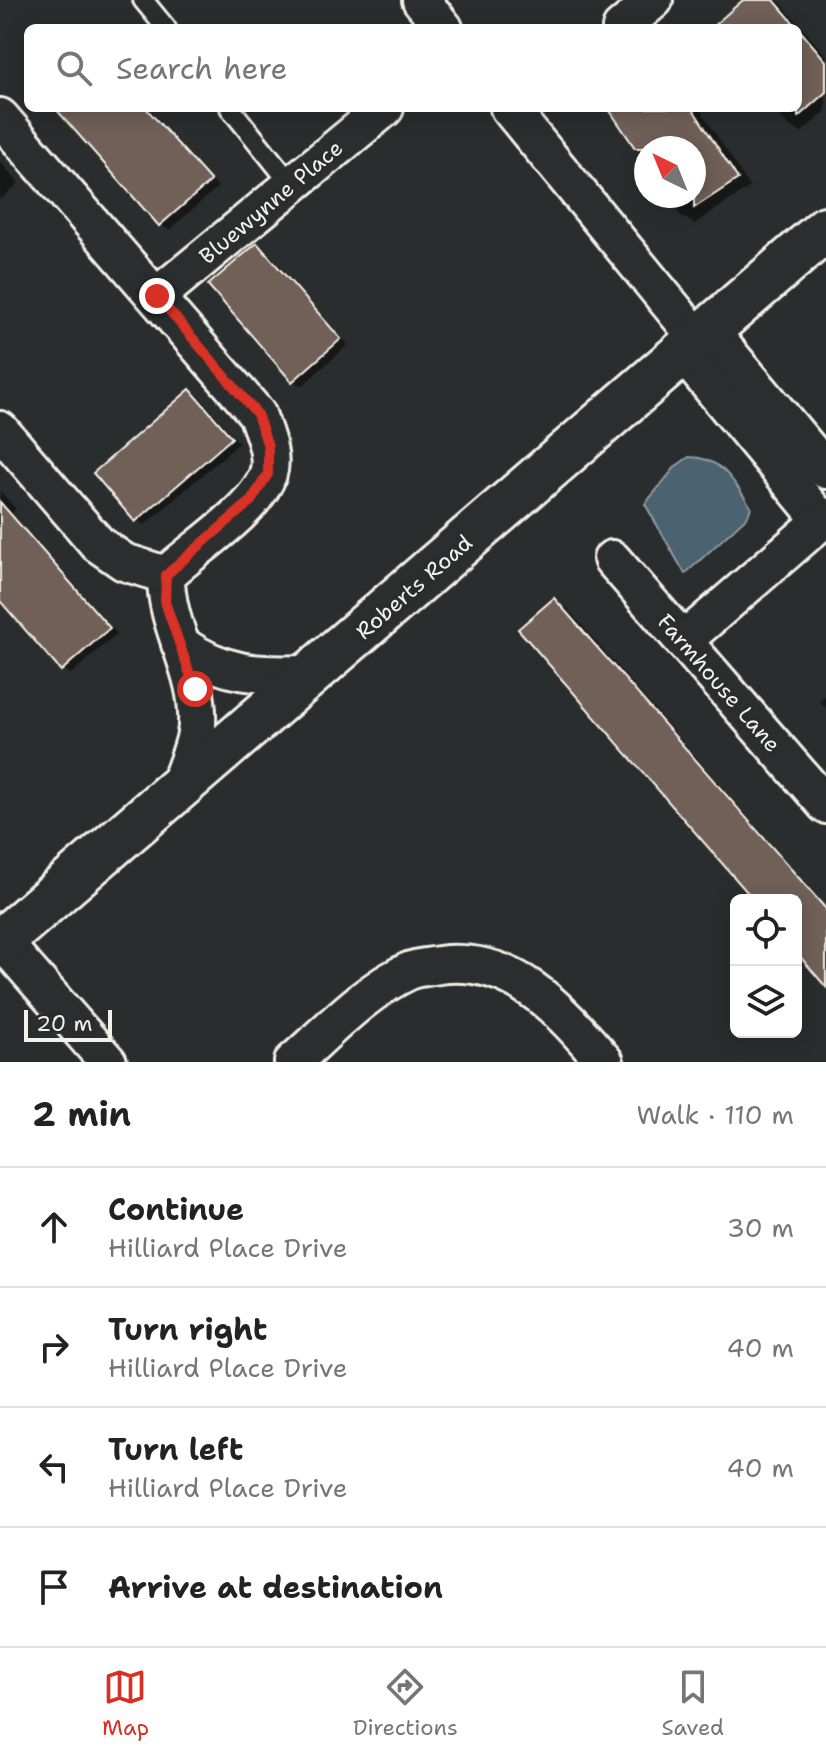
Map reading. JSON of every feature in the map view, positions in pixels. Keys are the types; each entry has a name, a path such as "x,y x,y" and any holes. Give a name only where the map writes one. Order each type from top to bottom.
{"main road":[{"name":"Roberts Road","path":"1,941 826,229"}],"street":[{"path":"421,0 441,24"},
{"path":"626,24 654,0"},
{"name":"Bluewynne Place","path":"157,296 380,112"},
{"path":"512,112 697,342 824,519 683,641"},
{"path":"0,117 257,414 268,446 268,474 251,501 166,575 165,602 195,689 198,726 178,789"},
{"path":"697,342 826,470"},
{"path":"0,430 98,544 124,562 166,575"},
{"name":"Farmhouse Lane","path":"612,559 826,805"},
{"path":"180,644 224,669 255,675 314,674"},
{"path":"1,941 108,1062"},
{"path":"293,1062 369,997 410,969 460,963 515,976 560,1009 605,1062"}],"lane":[{"path":"143,0 163,24"},
{"path":"233,112 291,184"}],"water":[{"path":"689,457 719,466 733,480 751,507 748,516 685,574 645,504 676,466"}],"building":[{"path":"743,0 774,0 795,24 716,24"},
{"path":"802,33 826,61 826,92 798,117 798,112 802,112"},
{"path":"59,112 150,112 211,181 159,226"},
{"path":"611,112 695,112 738,179 706,200 706,136 634,136 634,147"},
{"path":"257,243 341,339 292,382 208,285"},
{"path":"190,389 232,438 135,522 93,473"},
{"path":"0,502 110,628 61,671 0,601"},
{"path":"554,598 826,909 826,987 802,959 802,894 749,894 518,629"}],"route":[{"path":"157,296 257,414 268,446 268,474 251,501 166,575 165,602 195,689"}]}
